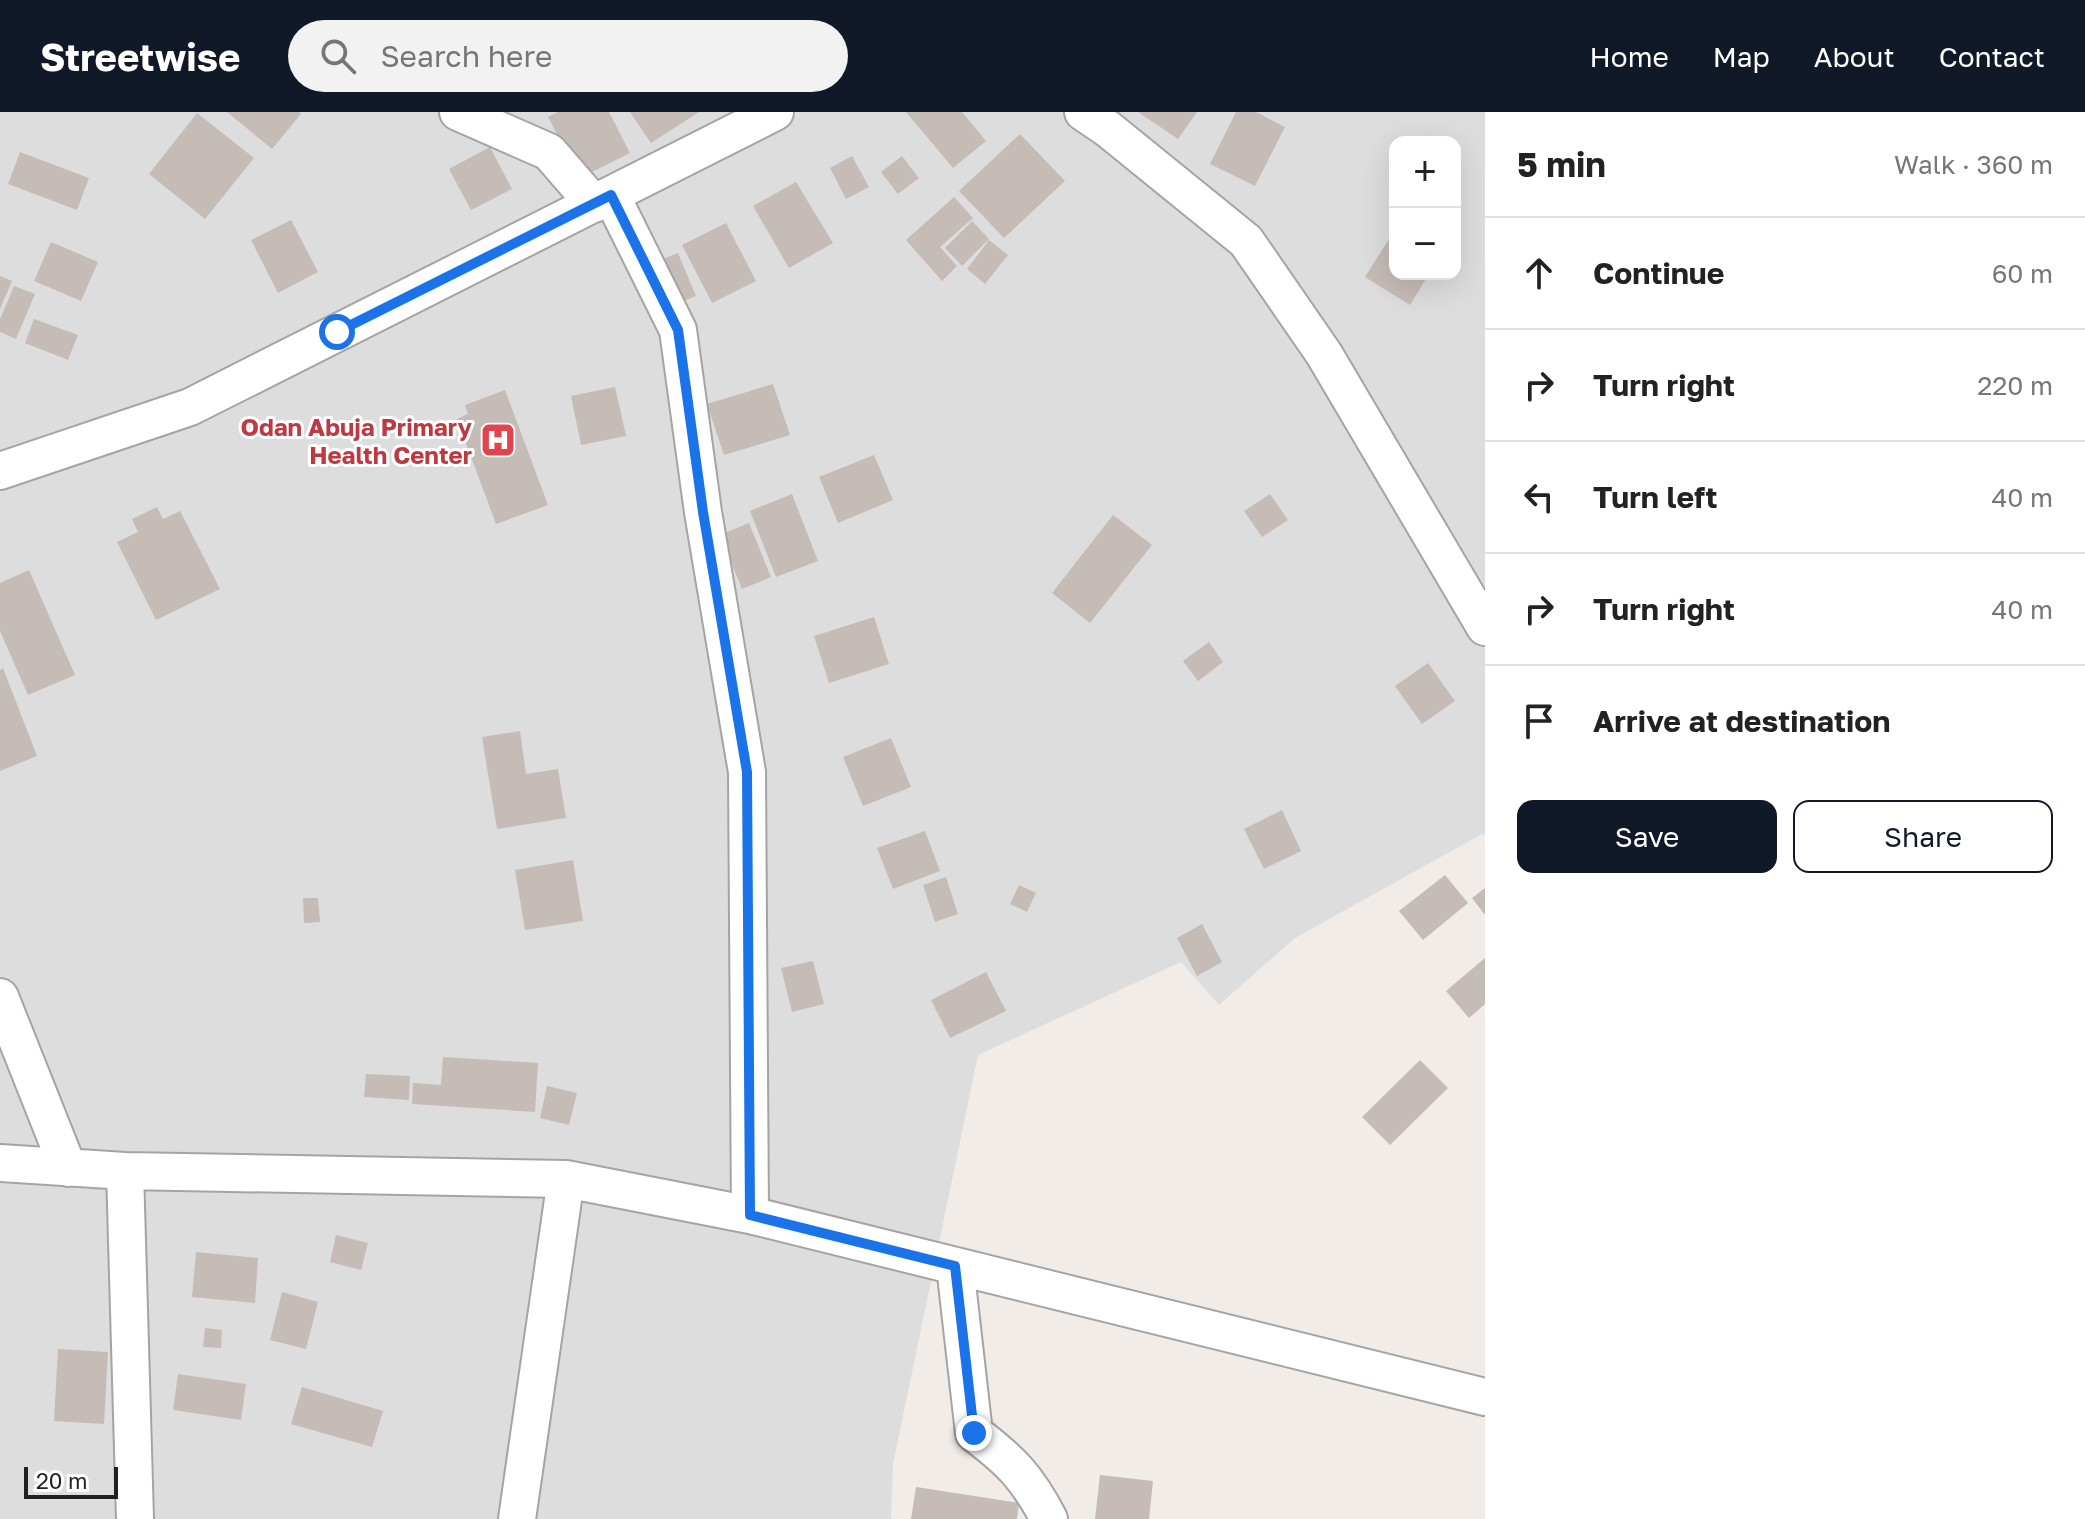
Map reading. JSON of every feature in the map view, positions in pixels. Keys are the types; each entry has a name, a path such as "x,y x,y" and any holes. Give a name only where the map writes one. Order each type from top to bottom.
{"street":[{"path":"458,112 549,152 603,199 678,330 703,512 747,772 750,1215"},
{"path":"0,471 190,407 775,112"},
{"path":"1083,112 1246,241 1324,354 1485,627"},
{"path":"0,997 68,1168"},
{"path":"0,1163 125,1171 566,1179 750,1215 1485,1397"},
{"path":"125,1171 135,1519"},
{"path":"517,1519 566,1179"},
{"path":"955,1266 974,1433 1009,1459 1033,1489 1049,1519"}],"shaded area":[{"path":"0,112 1485,112 1485,835 1295,938 1219,1005 1181,962 978,1055 893,1464 891,1519 0,1519"}],"building":[{"path":"227,112 299,112 301,114 272,149"},
{"path":"558,112 609,112 630,153 580,178 548,117"},
{"path":"630,112 699,112 651,143"},
{"path":"906,112 962,112 986,141 953,168"},
{"path":"1138,112 1197,112 1178,139"},
{"path":"1236,112 1256,112 1285,127 1255,186 1210,164"},
{"path":"197,113 254,158 205,219 149,174"},
{"path":"1020,134 1065,181 1004,238 959,191"},
{"path":"490,147 512,189 471,210 449,169"},
{"path":"20,152 89,178 77,210 8,184"},
{"path":"852,156 869,187 846,199 830,168"},
{"path":"902,156 919,178 898,194 881,172"},
{"path":"796,182 833,243 789,268 753,206"},
{"path":"954,197 973,218 940,247 957,266 942,281 906,240"},
{"path":"291,220 318,272 278,293 251,240"},
{"path":"972,221 989,239 962,266 945,248"},
{"path":"726,223 756,281 712,303 682,245"},
{"path":"1389,239 1389,280 1425,280 1410,305 1365,277"},
{"path":"989,240 1008,255 985,284 967,269"},
{"path":"51,242 98,262 81,301 34,281"},
{"path":"678,253 696,296 676,304 658,261"},
{"path":"0,276 12,281 0,309"},
{"path":"14,286 35,294 16,339 0,332 0,319"},
{"path":"34,319 78,335 68,360 25,343"},
{"path":"773,384 790,435 724,455 707,404"},
{"path":"615,387 626,436 581,445 571,396"},
{"path":"505,390 548,505 496,524 457,419 468,414 465,405"},
{"path":"874,455 893,500 838,523 819,477"},
{"path":"792,494 818,561 776,577 750,511"},
{"path":"1270,494 1288,520 1262,537 1244,511"},
{"path":"157,507 163,519 180,511 220,589 156,620 117,542 138,532 132,519"},
{"path":"1113,515 1152,545 1090,623 1052,593"},
{"path":"749,523 771,577 742,589 720,535"},
{"path":"29,570 75,675 28,695 0,631 0,583"},
{"path":"874,617 889,664 829,683 814,636"},
{"path":"1209,642 1223,662 1198,681 1183,661"},
{"path":"1428,663 1455,701 1422,724 1395,686"},
{"path":"3,668 37,756 0,771 0,670"},
{"path":"520,731 526,774 558,769 566,818 497,829 482,737"},
{"path":"891,738 911,787 863,806 843,757"},
{"path":"1282,810 1301,851 1264,869 1244,829"},
{"path":"925,831 940,871 893,889 877,848"},
{"path":"573,860 583,921 525,930 515,870"},
{"path":"1445,875 1468,903 1423,940 1399,911"},
{"path":"946,877 958,914 935,922 923,885"},
{"path":"1019,885 1036,893 1027,912 1010,904"},
{"path":"1485,888 1485,915 1472,898"},
{"path":"303,898 318,898 320,922 304,923"},
{"path":"1202,924 1222,962 1197,976 1177,938"},
{"path":"1485,958 1485,1004 1469,1018 1446,991"},
{"path":"813,961 824,1004 792,1012 781,968"},
{"path":"986,972 1006,1011 950,1038 931,1000"},
{"path":"443,1057 538,1063 535,1112 412,1104 413,1083 441,1085"},
{"path":"1420,1060 1448,1088 1390,1145 1362,1117"},
{"path":"366,1074 410,1076 409,1100 364,1097"},
{"path":"547,1086 577,1093 569,1125 540,1118"},
{"path":"336,1235 368,1243 361,1270 330,1262"},
{"path":"196,1252 258,1258 255,1303 192,1297"},
{"path":"282,1292 318,1302 306,1349 270,1340"},
{"path":"205,1328 222,1330 221,1348 203,1347"},
{"path":"58,1349 108,1352 104,1424 54,1421"},
{"path":"178,1374 246,1384 241,1420 173,1410"},
{"path":"302,1387 383,1411 372,1447 291,1424"},
{"path":"1100,1475 1153,1481 1149,1519 1095,1519"},
{"path":"916,1487 1019,1503 1017,1519 911,1519"}],"place":[{"name":"Odan Abuja Primary Health Center","path":"498,440"}],"route":[{"path":"337,332 611,195 678,330 703,512 747,772 750,1215 955,1266 974,1433"}]}
